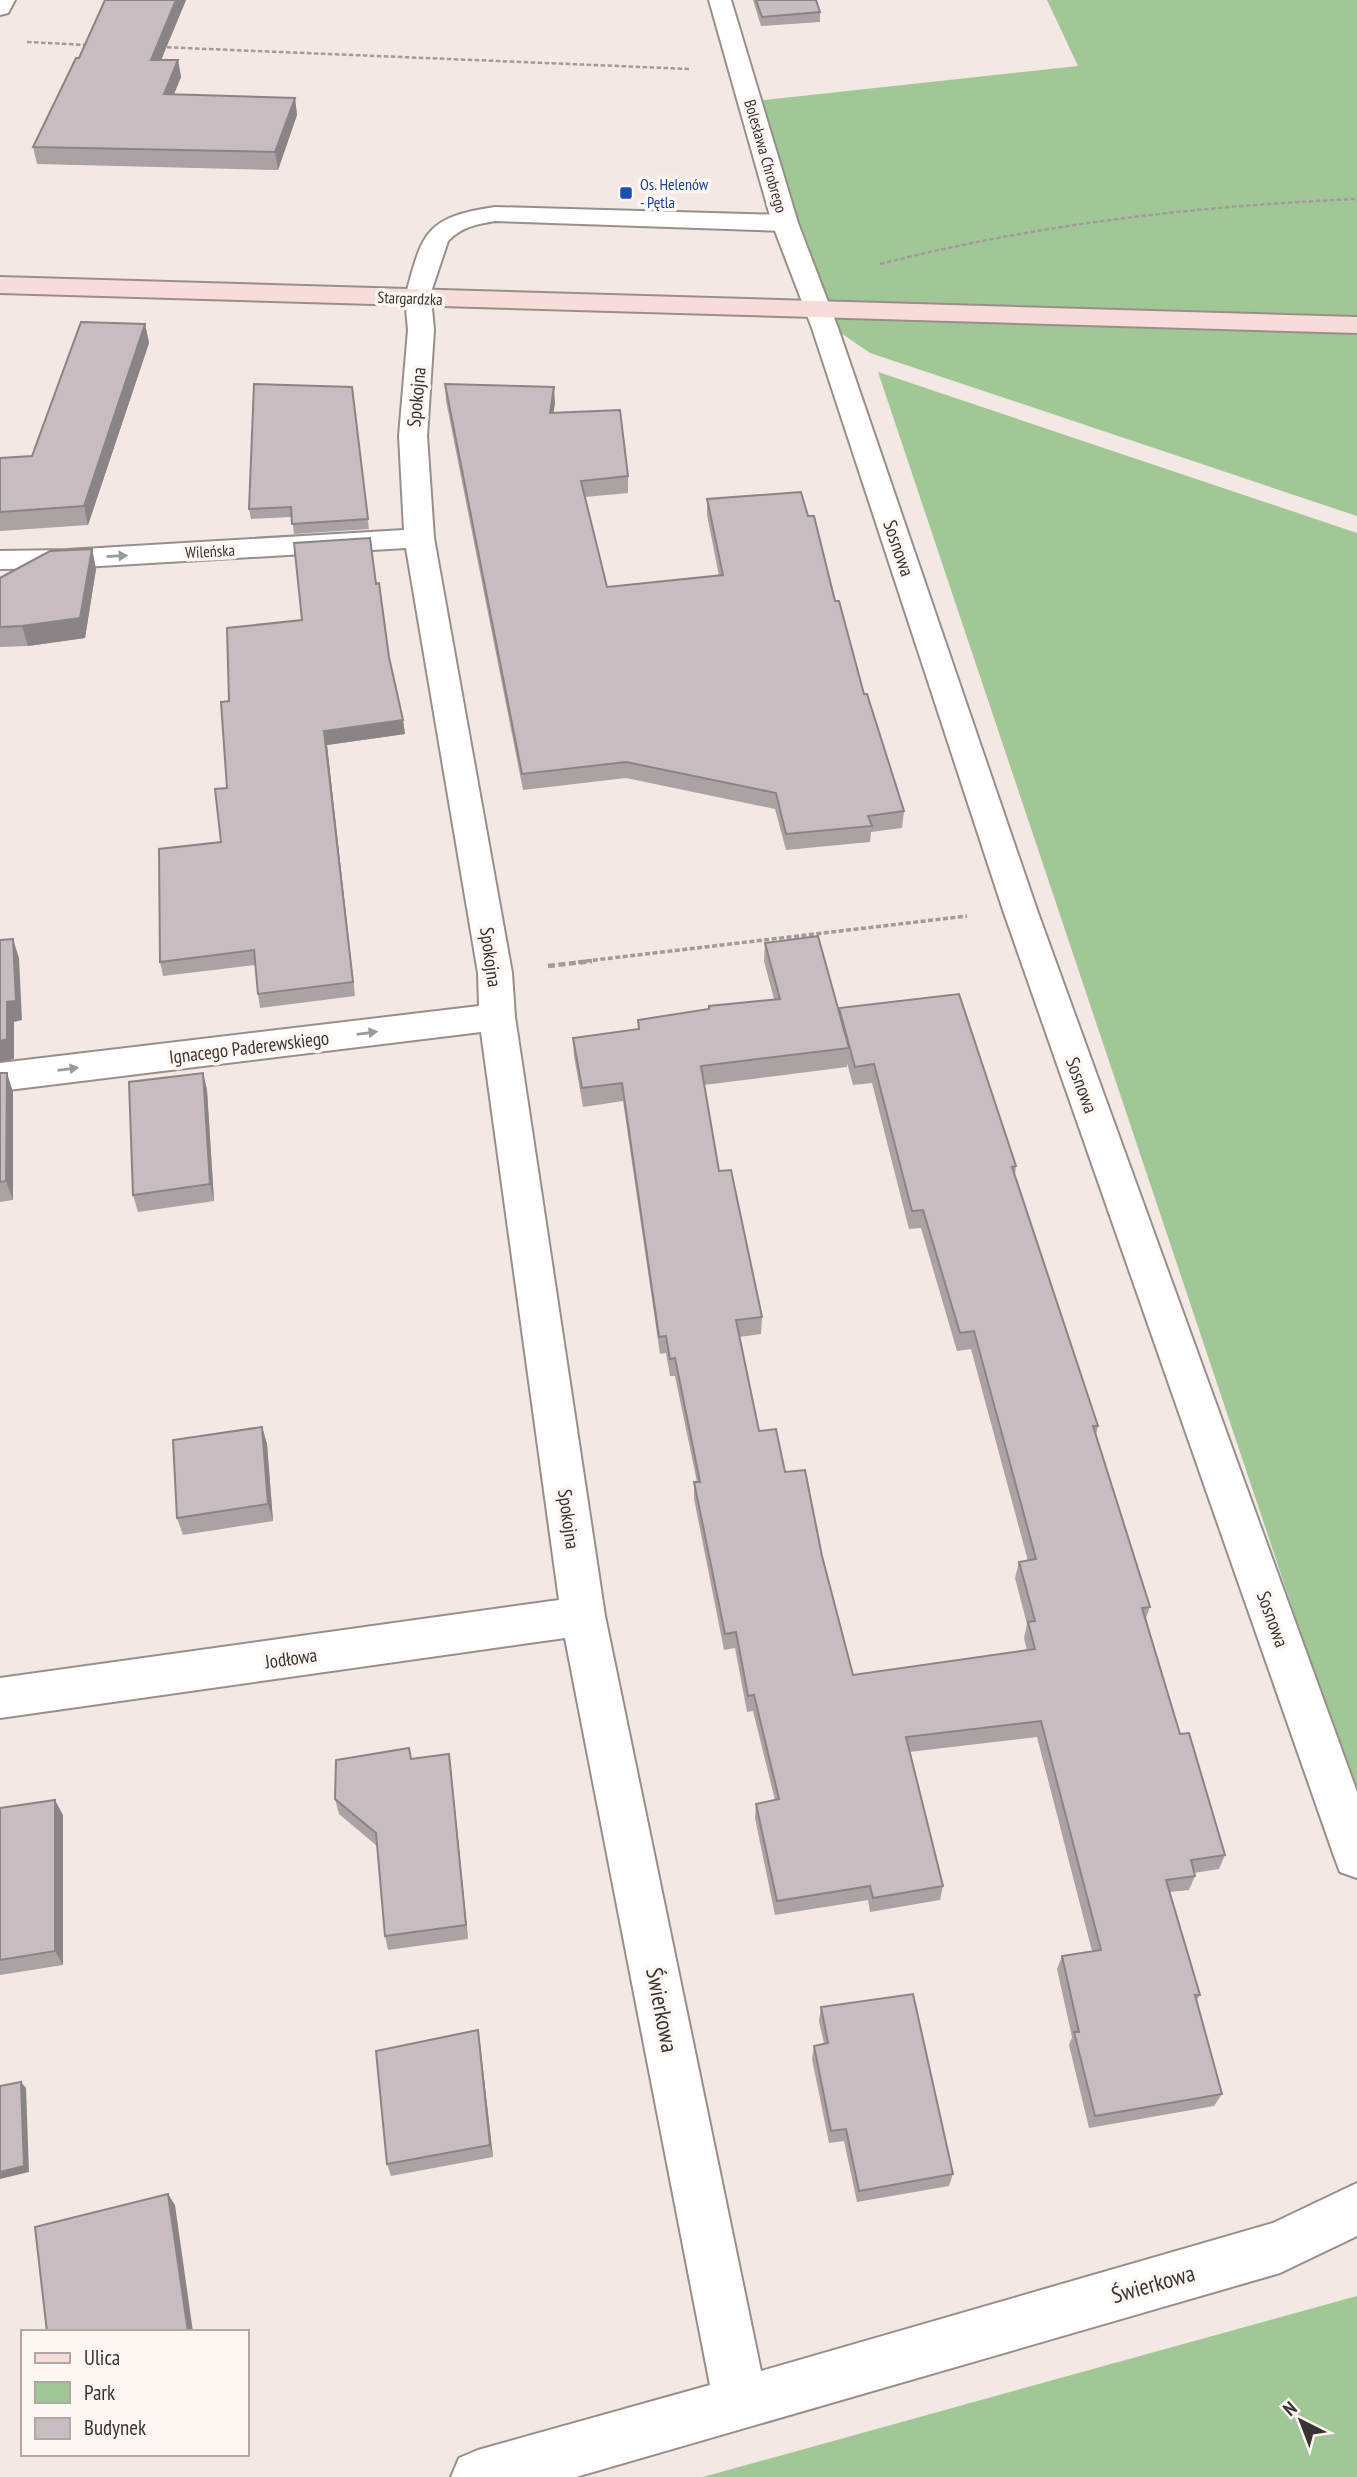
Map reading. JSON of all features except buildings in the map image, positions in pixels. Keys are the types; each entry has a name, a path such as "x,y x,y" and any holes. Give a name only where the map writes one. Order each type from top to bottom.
{"street":[{"path":"0,8 4,0"},
{"name":"Bolesława Chrobrego","path":"720,0 785,223 813,296"},
{"name":"Spokojna","path":"583,1616 497,1017 495,973 419,538 413,436 421,330 418,298 433,241 446,227 476,216 495,214 785,223"},
{"name":"Stargardzka","path":"0,285 418,298 813,296 1357,325"},
{"name":"Sosnowa","path":"813,296 1020,910 1357,1856"},
{"name":"Wileńska","path":"0,560 80,558 419,538"},
{"name":"Ignacego Paderewskiego","path":"0,1077 497,1017"},
{"name":"Jodłowa","path":"0,1698 583,1616"},
{"name":"Świerkowa","path":"583,1616 741,2404"},
{"name":"Świerkowa","path":"478,2477 741,2404 1280,2247 1357,2209"}],"path":[{"path":"28,42 97,45"},
{"path":"153,47 694,69 743,78"},
{"path":"813,296 1022,231 1283,201 1357,199"},
{"path":"495,973 1020,910"}],"green space":[{"path":"1047,0 1357,0 1357,516 870,353 841,333 785,223 755,101 1078,66"},
{"path":"878,372 1357,533 1357,1801"},
{"path":"1357,2296 1357,2477 703,2477"}],"place":[{"name":"Os. Helenów - Pętla","path":"626,193"}]}
